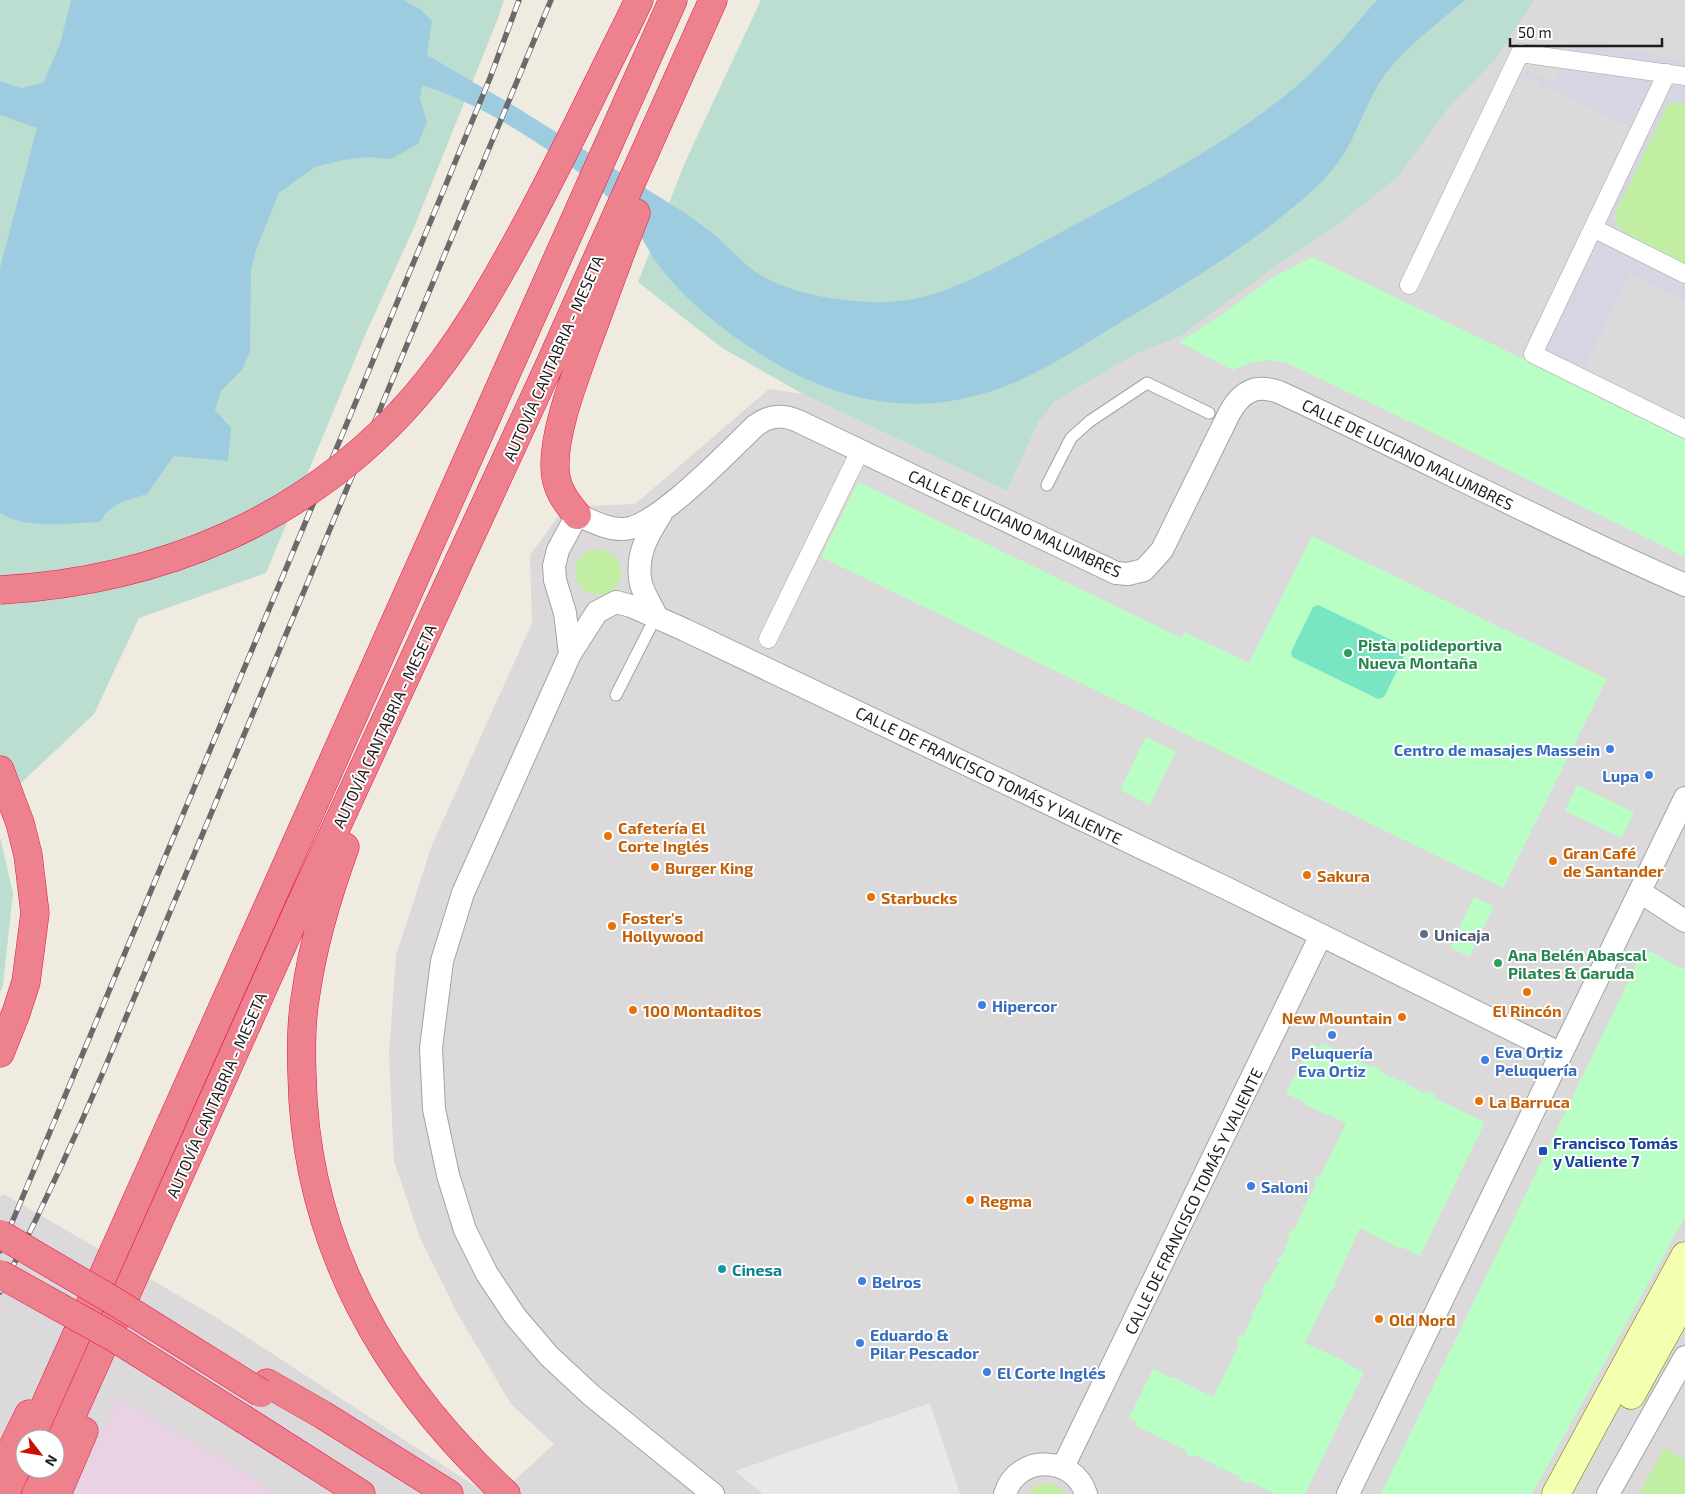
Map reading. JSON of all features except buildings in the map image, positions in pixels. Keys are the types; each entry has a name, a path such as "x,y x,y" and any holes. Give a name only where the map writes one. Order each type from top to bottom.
{"highway":[{"path":"0,590 65,584 112,576 167,561 204,547 285,506 331,475 373,441 431,377 489,291 539,201 639,0"},
{"name":"AUTOVÍA CANTABRIA - MESETA","path":"34,1429 672,0"},
{"path":"577,515 567,502 557,483 555,468 558,439 618,234 713,0"},
{"path":"657,141 722,0"},
{"name":"AUTOVÍA CANTABRIA - MESETA","path":"65,1431 319,865 482,515 618,234"},
{"path":"482,515 371,780 333,879 320,926 305,994 302,1092 311,1167 321,1208 338,1257 366,1319 384,1350 421,1403 466,1455 506,1494"},
{"path":"0,770 20,824 28,855 35,913 26,982 16,1014 0,1053"},
{"path":"57,1494 140,1290 186,1161"},
{"path":"0,1473 146,1177"},
{"path":"0,1234 264,1388 417,1494"},
{"path":"0,1274 113,1337 240,1425 331,1494"},
{"path":"0,1286 361,1494"},
{"path":"264,1388 323,1415 449,1494"},
{"path":"5,1494 15,1472"},
{"path":"36,1494 43,1479"}],"main road":[{"path":"1556,1494 1685,1256"},
{"path":"1575,1494 1685,1298"}],"street":[{"path":"1409,285 1520,53 1685,76"},
{"path":"1667,73 1533,354 1685,429"},
{"path":"1593,228 1685,274"},
{"name":"CALLE DE LUCIANO MALUMBRES","path":"577,515 609,528 623,530 636,528 663,511 755,426 772,417 782,416 792,418 1116,573 1128,574 1144,570 1162,550 1230,412 1239,399 1254,390 1267,388 1685,585"},
{"path":"768,639 860,451"},
{"name":"CALLE DE LUCIANO MALUMBRES","path":"656,616 641,585 640,560 646,538 663,511"},
{"path":"577,515 558,550 554,566 555,580 564,613 570,654 463,893 442,961 431,1048 434,1108 448,1175 465,1230 487,1274 515,1316 549,1356 592,1395 713,1494"},
{"name":"CALLE DE FRANCISCO TOMÁS Y VALIENTE","path":"570,654 597,612 607,605 616,602 656,616 1321,935 1561,1054"},
{"path":"1348,1494 1685,798"},
{"path":"1640,892 1685,921"},
{"name":"CALLE DE FRANCISCO TOMÁS Y VALIENTE","path":"1063,1467 1321,935"},
{"path":"1608,1494 1685,1357"},
{"path":"1005,1494 1014,1477 1025,1469 1037,1464 1050,1463 1063,1467 1077,1477 1086,1494"}],"lane":[{"path":"1047,485 1071,438 1090,421 1147,383 1209,414"},
{"path":"616,695 656,616"}],"shaded area":[{"path":"1534,0 1685,0 1685,1494 500,1494 554,1444 511,1404 456,1311 420,1238 394,1161 389,1054 396,955 432,845 532,623 530,555 565,507 635,504 769,389 803,394 1007,491 1038,423 1054,402 1134,355 1181,336 1286,259 1334,228 1399,176 1447,110 1495,60"},
{"path":"1576,40 1587,45 1685,59 1685,104 1669,102 1614,215 1619,229 1685,264 1685,301 1630,274 1581,374 1529,348 1635,130 1547,87 1546,89 1540,86 1540,83 1524,75 1527,70 1554,83"},
{"path":"4,1194 219,1319 487,1494 0,1494 0,1197"},
{"path":"118,1399 238,1467 276,1494 74,1494"},
{"path":"930,1403 960,1494 763,1494 735,1471"}],"green space":[{"path":"0,0 504,0 413,230 366,333 266,573 139,618 94,714 0,803"},
{"path":"761,0 1534,0 1495,60 1447,110 1399,176 1334,228 1286,259 1181,336 1134,355 1054,402 1038,423 1007,491 803,394 722,348 638,282 686,160"},
{"path":"1669,101 1685,104 1685,264 1624,232 1618,226 1614,215"},
{"path":"1312,257 1685,437 1685,557 1289,364 1267,360 1247,364 1233,370 1179,342 1215,319 1273,277"},
{"path":"858,482 1182,638 1185,632 1249,663 1312,536 1607,679 1503,888 821,557"},
{"path":"594,549 602,549 611,553 617,559 621,572 617,585 611,591 602,595 594,595 585,591 579,585 575,576 575,568 579,559 585,553"},
{"name":"Pista polideportiva Nueva Montaña","path":"1318,605 1404,646 1405,654 1384,697 1378,699 1292,657 1291,652 1313,607"},
{"path":"1146,737 1176,751 1150,805 1120,790"},
{"path":"1577,785 1634,812 1622,838 1565,811"},
{"path":"0,837 13,893 3,985 0,993"},
{"path":"1474,897 1494,906 1469,957 1450,947"},
{"path":"1651,952 1685,970 1685,1217 1532,1494 1381,1494 1639,959"},
{"path":"1311,1043 1319,1047 1322,1043 1373,1068 1374,1066 1381,1069 1380,1072 1402,1082 1403,1080 1406,1081 1405,1083 1426,1094 1428,1091 1435,1095 1434,1098 1485,1122 1420,1256 1401,1247 1400,1249 1360,1228 1335,1282 1337,1283 1333,1290 1331,1290 1305,1343 1364,1372 1305,1494 1275,1494 1248,1481 1247,1483 1239,1480 1240,1477 1219,1467 1216,1469 1216,1465 1194,1455 1193,1457 1186,1454 1187,1451 1136,1426 1137,1422 1129,1418 1153,1369 1213,1397 1239,1344 1236,1342 1240,1335 1243,1336 1253,1315 1251,1311 1254,1312 1264,1290 1262,1289 1266,1282 1268,1283 1279,1262 1276,1260 1277,1258 1280,1259 1290,1238 1288,1237 1291,1229 1294,1230 1304,1209 1302,1207 1303,1205 1305,1206 1316,1184 1314,1183 1317,1175 1320,1176 1346,1123 1305,1105 1306,1103 1286,1094"},
{"path":"1664,1448 1685,1460 1685,1494 1639,1494"},
{"path":"1045,1483 1057,1486 1067,1494 1028,1494 1035,1487"}],"water":[{"path":"71,0 404,0 421,10 432,21 427,55 516,107 688,215 714,234 753,270 779,284 809,294 854,301 877,302 902,301 926,296 968,281 1124,198 1211,148 1267,110 1305,79 1377,0 1465,0 1420,38 1388,70 1373,93 1338,164 1306,197 1263,231 1193,279 1034,374 974,396 932,403 891,403 851,395 812,382 775,363 738,339 690,300 659,266 630,220 606,195 579,173 545,148 494,117 459,99 422,85 420,99 427,122 418,144 391,159 368,157 344,160 315,167 279,193 257,247 251,269 250,351 242,370 221,391 215,410 231,428 228,461 174,456 147,494 126,500 114,506 100,522 35,524 22,522 0,513 0,268 37,128 0,115 0,81 21,88 43,83 60,44"}],"railway":[{"path":"0,1251 355,404 490,78 519,0"},
{"path":"0,1292 54,1182 104,1070 551,0"}],"place":[{"name":"Pista polideportiva Nueva Montaña","path":"1348,653"},
{"name":"Centro de masajes Massein","path":"1610,749"},
{"name":"Lupa","path":"1649,775"},
{"name":"Cafetería El Corte Inglés","path":"608,836"},
{"name":"Gran Café de Santander","path":"1553,861"},
{"name":"Burger King","path":"655,867"},
{"name":"Sakura","path":"1307,875"},
{"name":"Starbucks","path":"871,897"},
{"name":"Foster's Hollywood","path":"612,926"},
{"name":"Unicaja","path":"1424,934"},
{"name":"Ana Belén Abascal Pilates & Garuda","path":"1498,963"},
{"name":"El Rincón","path":"1527,992"},
{"name":"Hipercor","path":"982,1005"},
{"name":"100 Montaditos","path":"633,1010"},
{"name":"New Mountain","path":"1402,1017"},
{"name":"Peluquería Eva Ortiz","path":"1332,1035"},
{"name":"Eva Ortiz Peluquería","path":"1485,1060"},
{"name":"La Barruca","path":"1479,1101"},
{"name":"Francisco Tomás y Valiente 7","path":"1543,1151"},
{"name":"Saloni","path":"1251,1186"},
{"name":"Regma","path":"970,1200"},
{"name":"Cinesa","path":"722,1269"},
{"name":"Belros","path":"862,1281"},
{"name":"Old Nord","path":"1379,1319"},
{"name":"Eduardo & Pilar Pescador","path":"860,1343"},
{"name":"El Corte Inglés","path":"987,1372"}]}
